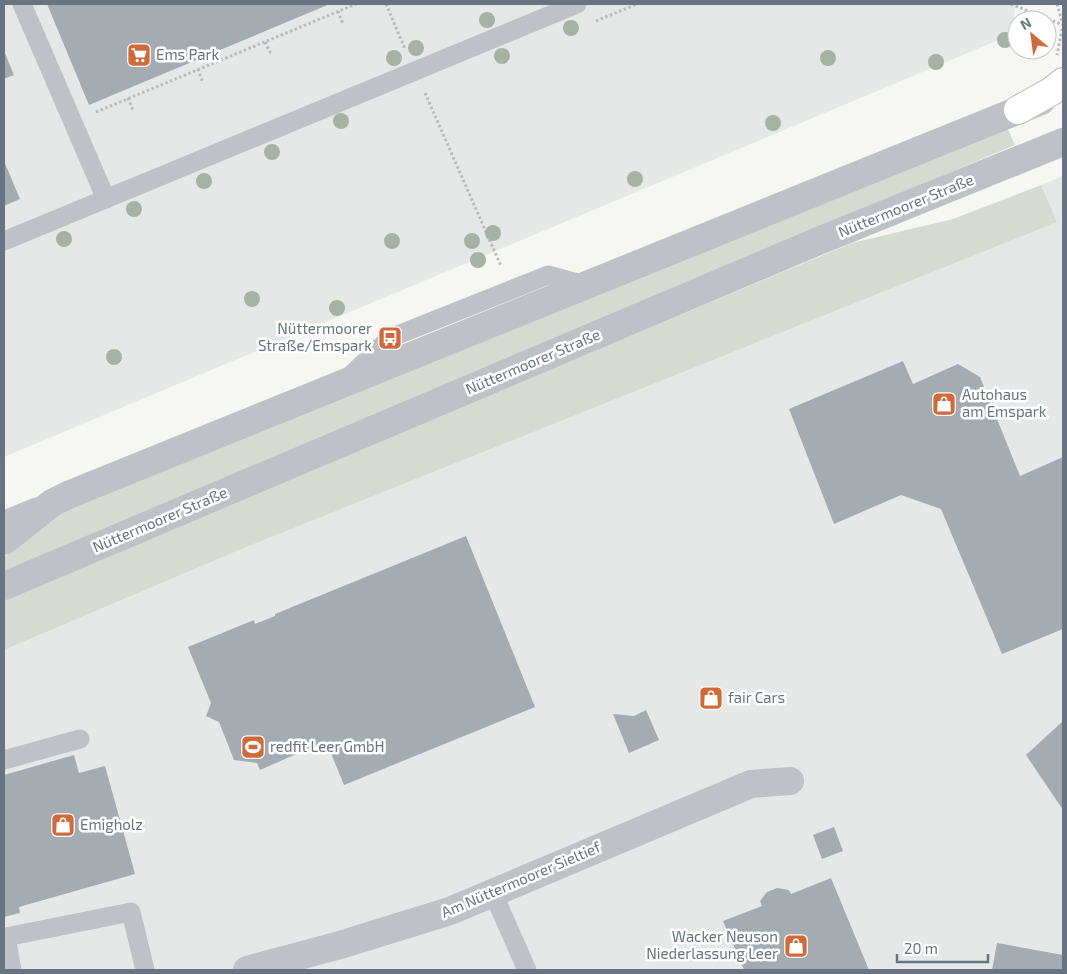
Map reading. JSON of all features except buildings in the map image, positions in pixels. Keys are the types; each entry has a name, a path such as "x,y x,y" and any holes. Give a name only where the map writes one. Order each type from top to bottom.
{"main road":[{"path":"1018,110 1052,91 1063,82"}],"street":[{"path":"4,541 45,508 68,495 1063,93"},
{"name":"Nüttermoorer Straße","path":"4,586 812,244 1063,142"},
{"name":"Am Nüttermoorer Sieltief","path":"247,970 340,945 450,911 751,784 790,781"}],"lane":[{"path":"22,4 106,199"},
{"path":"4,242 577,4"},
{"path":"4,520 68,495"},
{"path":"4,760 80,739"},
{"path":"493,893 527,970"},
{"path":"12,970 5,936 131,912 144,970"}],"path":[{"path":"73,122 356,4"},
{"path":"386,4 502,268"},
{"path":"593,22 637,4"},
{"path":"1011,4 1063,25"},
{"path":"1057,4 1063,25"},
{"path":"338,11 342,24"},
{"path":"265,42 271,54"},
{"path":"198,69 203,82"},
{"path":"128,98 133,110"}],"shaded area":[{"path":"4,4 1015,4 1015,10 1007,10 1007,37 4,457"},
{"path":"1006,125 1015,145 77,541 4,574 4,557 51,517 76,505"},
{"path":"1063,176 1063,970 4,970 4,650 244,548 1056,222 1041,185"},
{"path":"1041,185 1057,222 244,548 4,650 4,599 9,596 852,243 953,219"}],"place":[{"name":"Ems Park","path":"139,55"},
{"name":"Nüttermoorer Straße/Emspark","path":"390,338"},
{"name":"Autohaus am Emspark","path":"944,404"},
{"name":"fair Cars","path":"711,698"},
{"name":"redfit Leer GmbH","path":"253,747"},
{"name":"Emigholz","path":"63,825"},
{"name":"Wacker Neuson Niederlassung Leer","path":"796,946"}]}
